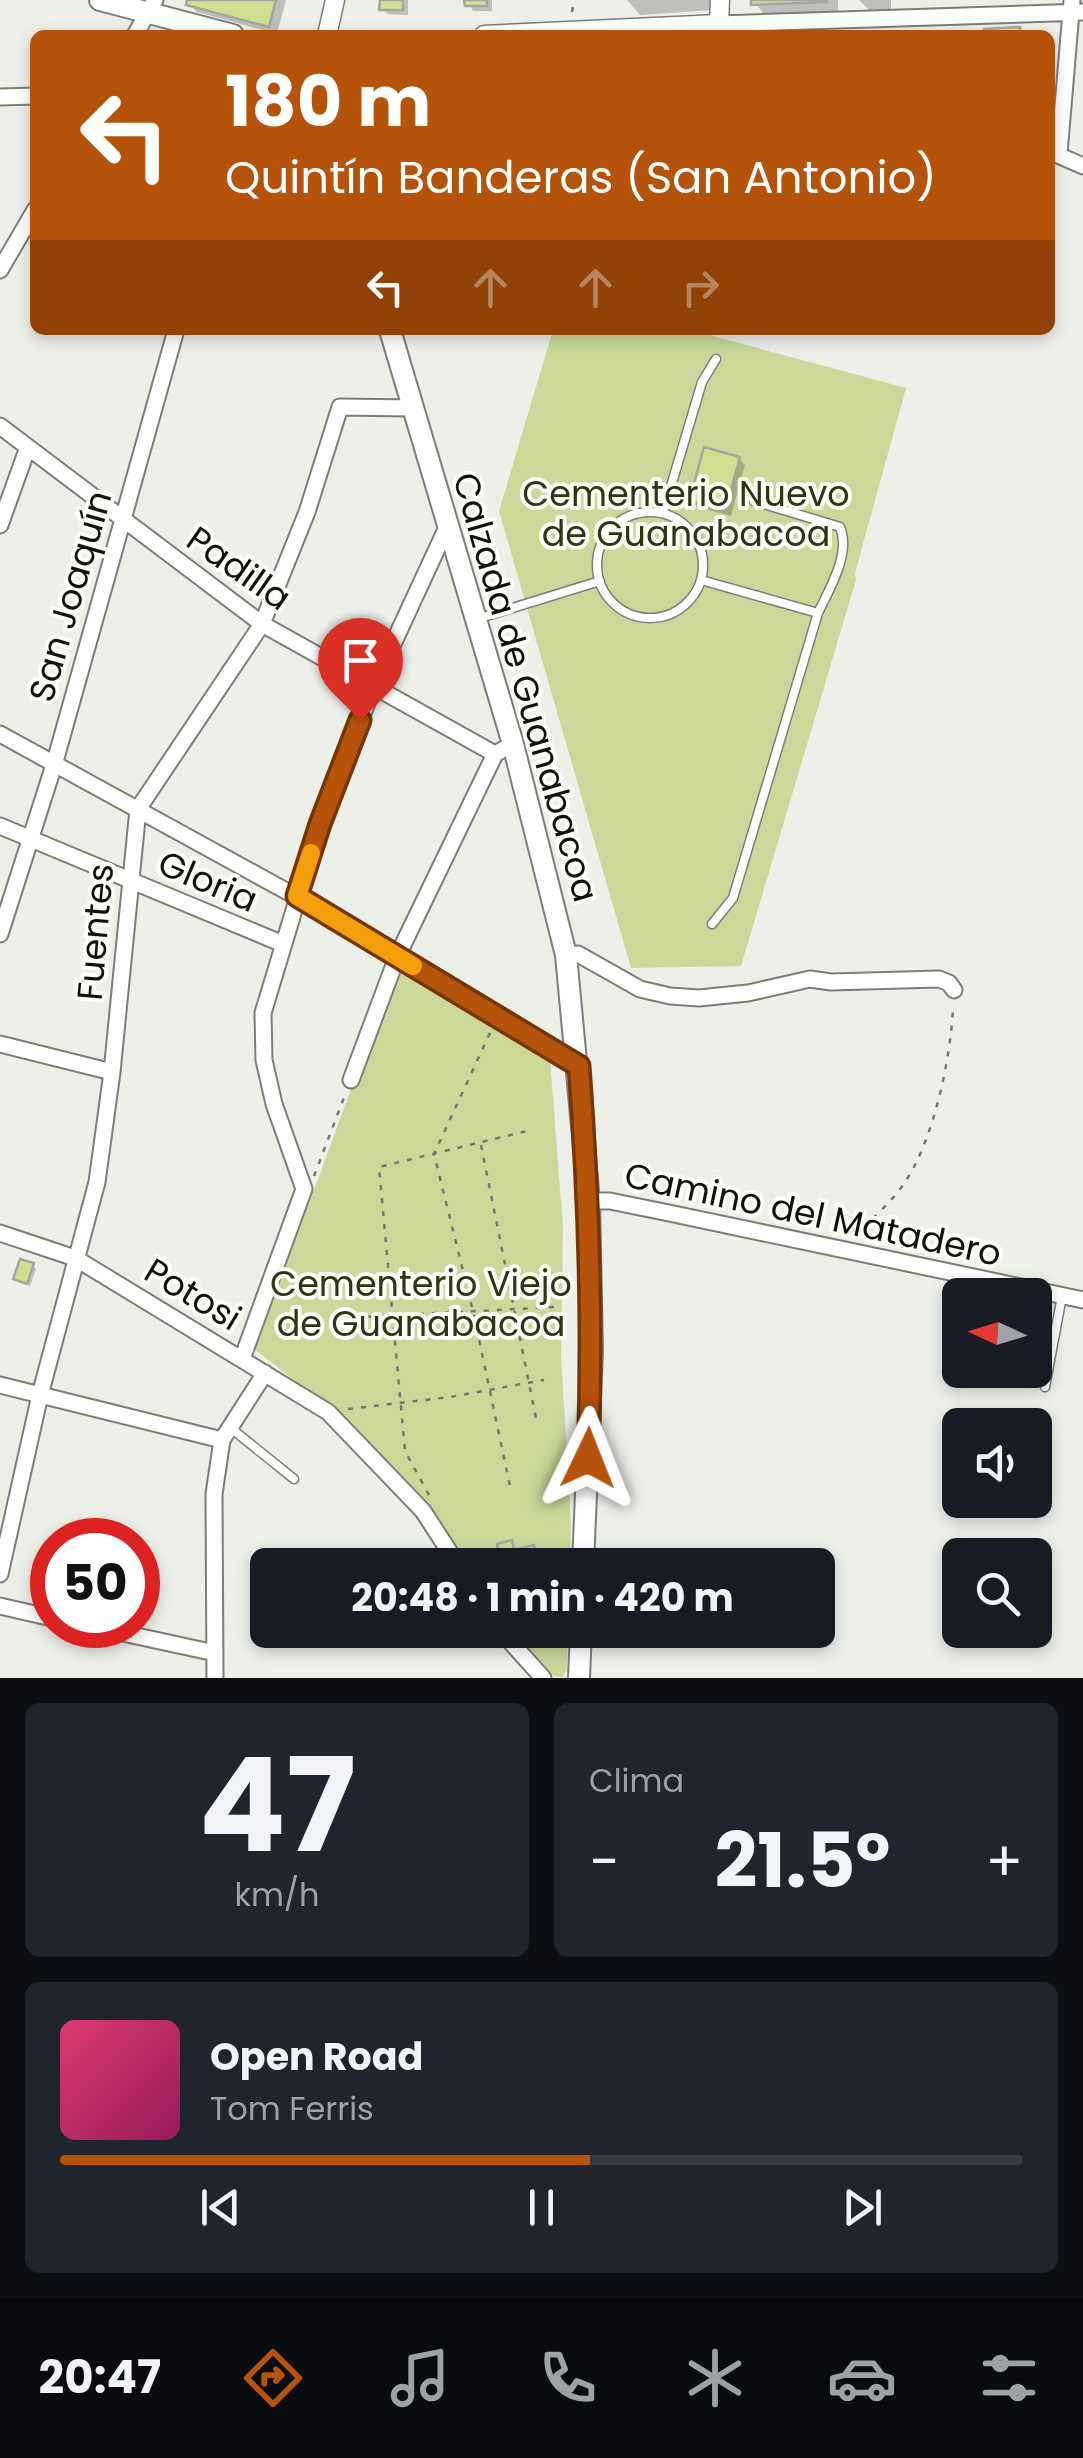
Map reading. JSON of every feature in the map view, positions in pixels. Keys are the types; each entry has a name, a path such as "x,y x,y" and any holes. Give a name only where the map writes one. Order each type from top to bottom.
{"main road":[{"path":"100,0 152,6 219,30"},
{"name":"Calzada de Guanabacoa","path":"391,335 476,619 504,749 566,955 589,1201 592,1351 584,1548"},
{"path":"579,1678 580,1648"}],"street":[{"path":"328,30 335,0"},
{"path":"720,0 720,29"},
{"path":"896,0 896,17"},
{"path":"138,30 152,6"},
{"path":"681,30 1076,8 1055,145"},
{"path":"0,98 30,96"},
{"path":"1055,152 1083,166"},
{"path":"0,270 30,219"},
{"name":"San Joaquín","path":"0,934 54,766 175,335"},
{"name":"Fuentes","path":"0,1574 40,1395 96,1182 112,1072 138,809 262,624 306,512 340,407 413,408"},
{"name":"Padilla","path":"0,426 262,624 504,749"},
{"path":"0,525 28,447"},
{"path":"242,1359 304,1189 274,1104 264,1060 263,1014 320,824 374,685 448,525"},
{"path":"0,734 297,896 579,1066"},
{"path":"351,1080 397,956 504,749"},
{"name":"Gloria","path":"0,826 282,944"},
{"path":"566,955 578,954 640,989 670,996 699,998 810,979 939,979 950,983 954,990"},
{"path":"0,1044 112,1072"},
{"name":"Camino del Matadero","path":"589,1201 846,1249 1083,1300"},
{"name":"Potosi","path":"0,1233 75,1258 328,1412 423,1511 447,1548"},
{"path":"215,1678 214,1494 226,1433 265,1373"},
{"path":"0,1385 226,1433"},
{"path":"0,1606 30,1613"},
{"path":"160,1641 215,1653"},
{"path":"516,1648 543,1678"}],"lane":[{"path":"662,513 702,382 716,359"},
{"path":"712,924 733,898 818,613 834,579 845,539 840,527 754,500"},
{"path":"662,513 680,521 694,534 701,552 701,580 692,597 678,610 651,618 632,614 616,605 600,581 599,554 612,529 635,514 662,513"},
{"path":"701,580 818,613"},
{"path":"476,619 600,581"},
{"path":"1052,1350 1062,1296"},
{"path":"226,1433 294,1479"}],"path":[{"path":"846,1249 849,1238 906,1182 922,1152 941,1082 954,990"},
{"path":"491,1030 434,1154 473,1311 510,1490"},
{"path":"304,1189 317,1173 351,1080"},
{"path":"431,1499 405,1452 379,1167 531,1130"},
{"path":"480,1143 536,1418"},
{"path":"340,1318 555,1307"},
{"path":"328,1412 544,1380"}],"green space":[{"name":"Cementerio Nuevo de Guanabacoa","path":"552,335 710,335 906,388 856,580 741,966 631,968 499,511"},
{"name":"Cementerio Viejo de Guanabacoa","path":"395,970 550,1059 563,1228 561,1356 570,1548 456,1548 371,1448 255,1350"},
{"path":"524,1648 568,1648 567,1670 563,1677 555,1676"}],"building":[{"path":"187,0 276,0 269,27 186,5"},
{"path":"380,0 403,0 403,10 379,10"},
{"path":"464,0 487,0 487,6 465,6"},
{"path":"751,0 827,0 827,2 751,5"},
{"path":"1020,27 1020,30 984,30"},
{"path":"704,447 740,457 725,511 689,501"},
{"path":"20,1259 34,1263 27,1284 13,1279"},
{"path":"512,1540 514,1548 498,1548 497,1544"}],"slow traffic":[{"path":"311,853 297,896 413,966"}],"route":[{"path":"360,720 297,896 579,1066 589,1201 592,1351 588,1458"}]}
